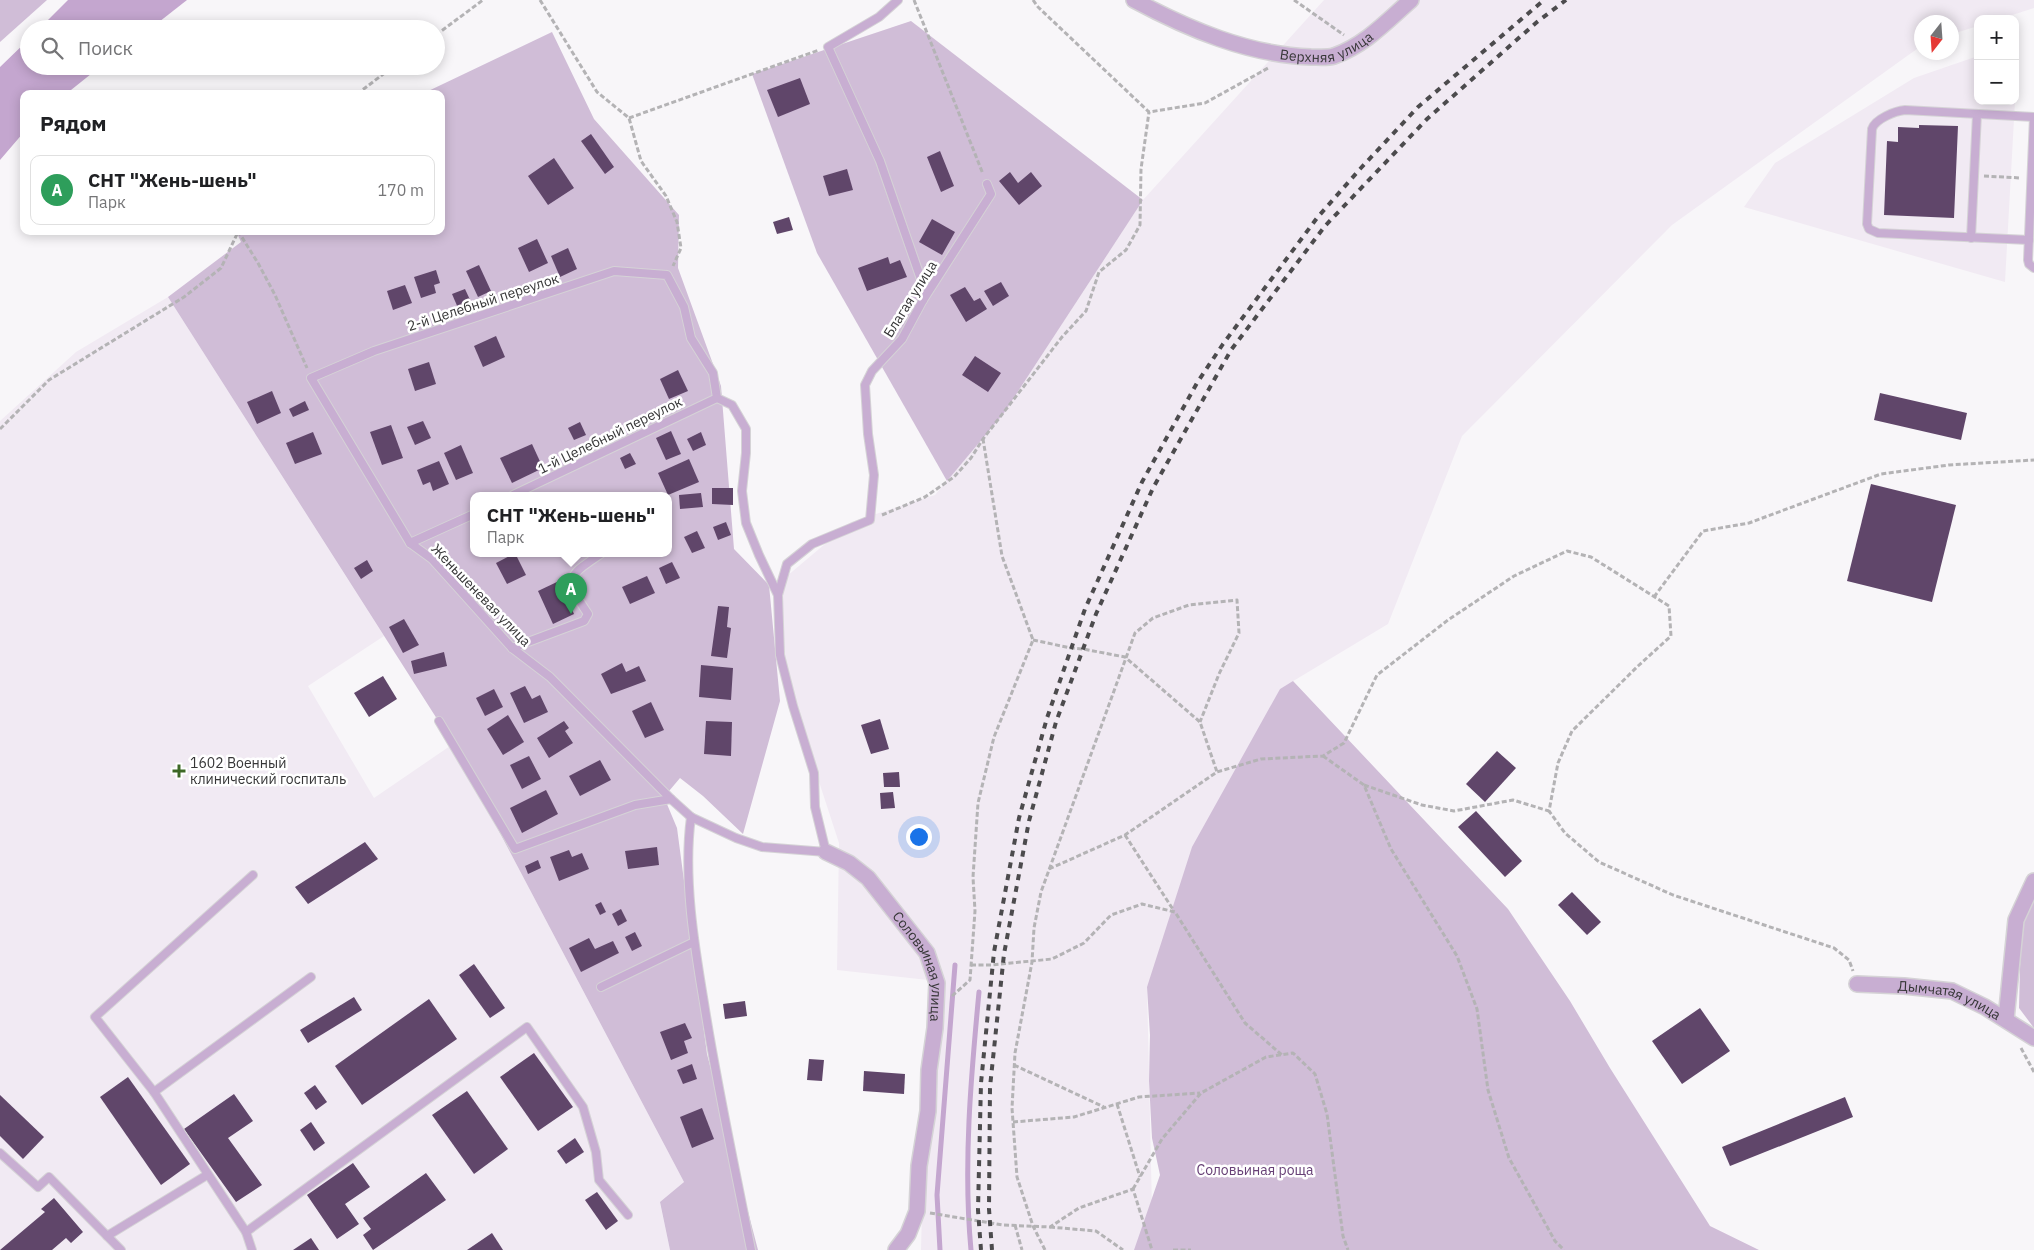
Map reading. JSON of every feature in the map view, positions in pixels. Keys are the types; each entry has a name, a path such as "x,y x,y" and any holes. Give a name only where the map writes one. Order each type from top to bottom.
{"street":[{"name":"Верхняя улица","path":"1134,0 1165,17 1228,42 1290,56 1332,57 1358,45 1411,0"},
{"name":"Соловьиная улица","path":"826,852 849,863 868,878 927,953 937,983 929,1070 928,1111 918,1166 917,1211 908,1234 896,1250"},
{"path":"2006,1018 2016,920 2034,881"},
{"name":"Дымчатая улица","path":"1858,984 1952,991 2006,1018 2034,1038"}],"lane":[{"path":"898,0 879,16 828,47 880,161 923,285 923,300"},
{"path":"2029,240 1878,233 1869,229 1867,224 1873,125 1900,111 2034,117 2031,178 2029,240 2028,264 2034,268"},
{"path":"1971,238 1977,114"},
{"name":"Благая улица","path":"870,520 874,474 867,426 865,385 872,371 902,339 923,300 991,194 987,184"},
{"name":"2-й Целебный переулок","path":"311,378 374,351 614,271 667,275"},
{"path":"667,275 684,307 691,338 713,373 717,398 732,405 746,429 746,453 742,491 746,523 778,595"},
{"name":"Женьшеневая улица","path":"311,378 410,543 432,560 512,648 550,677 671,799"},
{"name":"1-й Целебный переулок","path":"519,492 717,398"},
{"path":"410,543 470,516"},
{"path":"826,852 815,807 814,773 792,706 780,655 778,595 787,564 812,544 870,520"},
{"path":"512,648 584,621 588,614 571,586 572,578 580,568 596,557"},
{"path":"439,721 515,849 635,805 671,799"},
{"name":"Соловьиная улица","path":"671,799 691,817 736,838 762,847 826,852"},
{"path":"691,817 688,841 694,942 712,1054 751,1250"},
{"path":"252,1250 246,1232 154,1092 95,1017 253,875"},
{"path":"601,987 694,942"},
{"path":"154,1092 311,977"},
{"path":"246,1232 527,1027 583,1107 596,1152 599,1180 628,1215"},
{"path":"0,1153 38,1187 49,1176 121,1250"},
{"path":"107,1236 207,1175"}],"path":[{"path":"445,27 483,0"},
{"path":"540,0 597,92 629,118 641,161 666,196 678,222 681,248 667,275"},
{"path":"914,0 987,184"},
{"path":"1033,0 1038,7 1149,112"},
{"path":"1294,0 1358,45"},
{"path":"629,118 828,47"},
{"path":"1149,112 1205,103 1290,56"},
{"path":"361,90 382,75"},
{"path":"870,520 926,497 954,477 971,458 983,439 1062,337 1086,311 1099,272 1126,250 1140,225 1141,169 1149,112"},
{"path":"1974,176 2031,178"},
{"path":"0,429 49,380 184,297 221,268 237,235"},
{"path":"240,235 276,295 311,378"},
{"path":"936,1010 970,980 975,911 973,876 978,803 994,737 1033,640 1002,556 983,439"},
{"path":"1654,596 1704,531 1749,523 1881,474 1949,465 2034,460"},
{"path":"1049,869 1125,835 1217,772 1261,759 1323,756 1344,743 1377,675 1448,620 1514,576 1567,551 1591,556 1669,606 1671,636 1572,731 1558,763 1549,811"},
{"path":"1045,1250 1033,1226 1018,1177 1013,1122 1014,1065 1032,962 1034,928 1041,892 1134,632 1153,618 1189,605 1237,600 1239,633 1200,722"},
{"path":"1033,640 1125,657 1200,722 1217,772"},
{"path":"1323,756 1364,784 1422,804 1454,811 1513,800 1549,811 1565,833 1599,862 1672,895 1834,948 1849,960 1858,984"},
{"path":"1364,784 1391,849 1457,956 1477,1009 1488,1090 1510,1158 1555,1241 1564,1250"},
{"path":"1125,835 1245,1023 1282,1055"},
{"path":"971,965 992,966 1052,959 1084,943 1111,915 1142,904 1175,912"},
{"path":"1050,1227 1079,1208 1133,1189 1162,1139 1201,1092 1266,1057 1293,1053 1315,1074 1327,1114 1344,1236 1348,1250"},
{"path":"1014,1065 1105,1108"},
{"path":"1013,1122 1074,1117 1139,1097 1201,1092"},
{"path":"1117,1104 1140,1177"},
{"path":"1133,1189 1152,1250"},
{"path":"917,1211 1015,1225 1096,1231 1123,1250"},
{"path":"1015,1225 1022,1250"},
{"path":"1173,1250 1191,1250"}],"shaded area":[{"path":"68,0 187,0 161,20 48,20"},
{"path":"1324,0 2034,0 2034,8 2012,15 1974,15 1974,27 1959,32 1959,15 1914,15 1914,51 1672,225 1462,436 1388,624 1280,689 1147,987 1152,1209 1163,1250 921,1250 928,980 837,970 839,843 792,699 774,587 851,522 935,495 1004,413 1143,200"},
{"path":"20,48 20,75 90,75 71,90 20,90 20,137 0,160 0,67"},
{"path":"1974,57 1974,105 2015,105 2005,282 1744,207 1775,163 1914,78"},
{"name":"1602 Военный клинический госпиталь","path":"168,297 384,636 308,686 374,798 453,744 684,1182 660,1203 670,1250 0,1250 0,421 76,352"}],"green space":[{"path":"0,0 47,0 25,20 20,20 20,24 0,42"},
{"path":"911,21 1143,200 1004,413 947,481 817,253 752,74"},
{"path":"552,32 594,119 679,215 678,268 721,386 734,549 769,585 780,701 743,834 703,796 680,778 664,797 677,828 707,1054 758,1250 670,1250 660,1202 684,1182 453,744 168,297 241,242 238,235 445,235 445,90 430,90"},
{"name":"Соловьиная роща","path":"1293,681 1508,909 1570,1001 1710,1226 1759,1250 1134,1250 1160,1175 1152,1138 1147,987 1192,847 1280,689"},
{"path":"2034,888 2034,1028 2019,1008 2021,928"}],"building":[{"path":"800,78 810,104 778,117 767,90"},
{"path":"1919,125 1958,126 1954,218 1884,215 1887,141 1898,142 1898,127 1919,128"},
{"path":"591,134 614,167 605,174 581,141"},
{"path":"940,151 954,186 941,192 927,157"},
{"path":"554,158 574,188 548,205 528,176"},
{"path":"847,169 853,190 829,196 823,176"},
{"path":"1010,172 1018,183 1031,172 1042,186 1019,205 999,181"},
{"path":"789,217 793,230 777,234 773,222"},
{"path":"932,219 955,232 942,255 919,242"},
{"path":"537,239 548,263 529,272 518,248"},
{"path":"568,248 577,269 560,277 551,256"},
{"path":"888,257 890,264 900,260 907,277 867,291 858,268"},
{"path":"479,265 491,291 478,297 466,271"},
{"path":"436,270 440,283 434,285 436,293 421,298 414,277"},
{"path":"1001,282 1009,296 993,306 984,291"},
{"path":"405,285 412,303 393,310 387,291"},
{"path":"965,287 974,301 980,298 987,309 966,322 950,295"},
{"path":"465,289 471,302 458,308 452,294"},
{"path":"496,336 505,357 483,367 474,346"},
{"path":"975,356 1001,373 988,392 962,375"},
{"path":"429,362 436,384 415,391 408,369"},
{"path":"678,370 688,391 669,399 660,379"},
{"path":"272,391 281,413 257,424 247,402"},
{"path":"1880,393 1967,413 1961,440 1874,420"},
{"path":"305,401 309,410 293,417 289,409"},
{"path":"423,421 431,438 415,445 407,427"},
{"path":"580,422 586,435 574,440 568,428"},
{"path":"391,425 403,458 382,465 370,432"},
{"path":"671,431 681,454 666,460 656,438"},
{"path":"313,432 322,454 295,464 286,443"},
{"path":"701,432 706,445 693,451 687,439"},
{"path":"532,444 543,468 512,483 500,458"},
{"path":"461,445 473,473 456,480 444,453"},
{"path":"630,453 636,464 625,469 620,458"},
{"path":"689,459 699,482 672,493 667,492 658,473"},
{"path":"439,461 449,484 433,491 430,482 423,485 417,470"},
{"path":"1871,484 1956,505 1932,602 1847,581"},
{"path":"712,488 733,488 733,505 712,504"},
{"path":"701,493 703,507 680,509 679,495"},
{"path":"726,522 731,535 718,540 713,527"},
{"path":"697,531 705,548 692,553 684,537"},
{"path":"507,557 517,557 526,575 507,584 496,563"},
{"path":"367,560 373,571 361,579 354,568"},
{"path":"672,562 680,578 666,584 659,568"},
{"path":"647,576 655,593 630,604 622,587"},
{"path":"559,581 574,614 553,624 538,591"},
{"path":"718,606 729,607 727,627 731,628 727,658 711,656"},
{"path":"404,619 419,645 403,653 389,627"},
{"path":"444,652 447,666 414,674 411,661"},
{"path":"622,663 626,672 639,666 646,681 611,694 601,674"},
{"path":"701,665 733,668 731,700 699,697"},
{"path":"383,676 397,699 369,717 354,693"},
{"path":"525,686 532,699 540,695 548,712 524,723 510,693"},
{"path":"494,689 503,707 485,716 476,698"},
{"path":"651,702 664,730 645,738 632,711"},
{"path":"508,715 524,742 503,755 487,729"},
{"path":"880,719 889,749 871,754 861,725"},
{"path":"564,721 569,728 565,731 573,743 549,758 537,738"},
{"path":"706,721 732,722 731,756 704,754"},
{"path":"1497,751 1516,768 1485,802 1466,784"},
{"path":"529,756 541,779 522,789 510,765"},
{"path":"600,760 611,780 580,796 569,776"},
{"path":"899,772 900,787 884,787 883,773"},
{"path":"546,790 558,814 522,833 510,808"},
{"path":"893,792 895,808 881,809 880,793"},
{"path":"1476,811 1522,861 1505,877 1458,827"},
{"path":"365,842 378,859 308,904 295,887"},
{"path":"657,847 659,865 628,869 625,851"},
{"path":"569,850 572,857 582,853 589,869 559,881 550,857"},
{"path":"538,860 541,868 528,874 525,866"},
{"path":"1572,892 1601,922 1587,935 1558,905"},
{"path":"601,902 606,912 600,915 595,905"},
{"path":"621,909 627,921 618,926 612,914"},
{"path":"635,932 642,946 632,951 625,937"},
{"path":"589,938 595,949 613,941 619,953 581,972 569,948"},
{"path":"474,964 505,1008 490,1018 459,975"},
{"path":"354,997 362,1010 308,1043 300,1030"},
{"path":"429,999 457,1039 362,1105 335,1066"},
{"path":"745,1001 747,1016 725,1019 723,1004"},
{"path":"1700,1008 1730,1051 1682,1084 1652,1041"},
{"path":"685,1023 692,1038 684,1041 688,1053 671,1060 660,1032"},
{"path":"534,1053 573,1107 538,1131 500,1077"},
{"path":"809,1059 824,1060 822,1081 807,1080"},
{"path":"692,1064 697,1079 683,1084 677,1070"},
{"path":"864,1071 905,1074 904,1094 863,1091"},
{"path":"128,1077 190,1164 161,1185 100,1097"},
{"path":"315,1085 327,1102 316,1110 304,1093"},
{"path":"467,1091 508,1149 474,1174 432,1115"},
{"path":"234,1094 253,1121 228,1138 262,1185 236,1202 184,1129"},
{"path":"0,1095 44,1137 23,1159 0,1136"},
{"path":"1845,1097 1853,1117 1730,1166 1722,1147"},
{"path":"702,1108 714,1139 692,1148 680,1117"},
{"path":"311,1122 325,1143 314,1151 300,1130"},
{"path":"575,1138 584,1152 566,1164 557,1151"},
{"path":"353,1163 370,1187 345,1204 359,1224 337,1239 307,1195"},
{"path":"426,1173 446,1200 373,1250 363,1235 371,1229 363,1218"},
{"path":"597,1192 618,1221 606,1230 585,1200"},
{"path":"54,1198 83,1232 71,1243 66,1238 52,1250 0,1250 45,1212 41,1209"},
{"path":"492,1233 503,1250 467,1250"},
{"path":"311,1238 319,1250 293,1250"}],"waterway":[{"path":"940,1250 937,1195 955,965"},
{"path":"971,1250 968,1154 979,992"}],"railway":[{"path":"981,1250 978,1210 981,1083 994,952 1019,818 1047,718 1085,609 1142,482 1197,383 1223,344 1317,218 1418,107 1544,0"},
{"path":"992,1250 989,1209 990,1087 1004,954 1029,821 1056,722 1096,614 1153,488 1231,350 1325,226 1427,119 1537,22 1566,0"}],"place":[{"name":"СНТ \"Жень-шень\"","path":"571,614"},
{"name":"1602 Военный клинический госпиталь","path":"179,771"}]}
